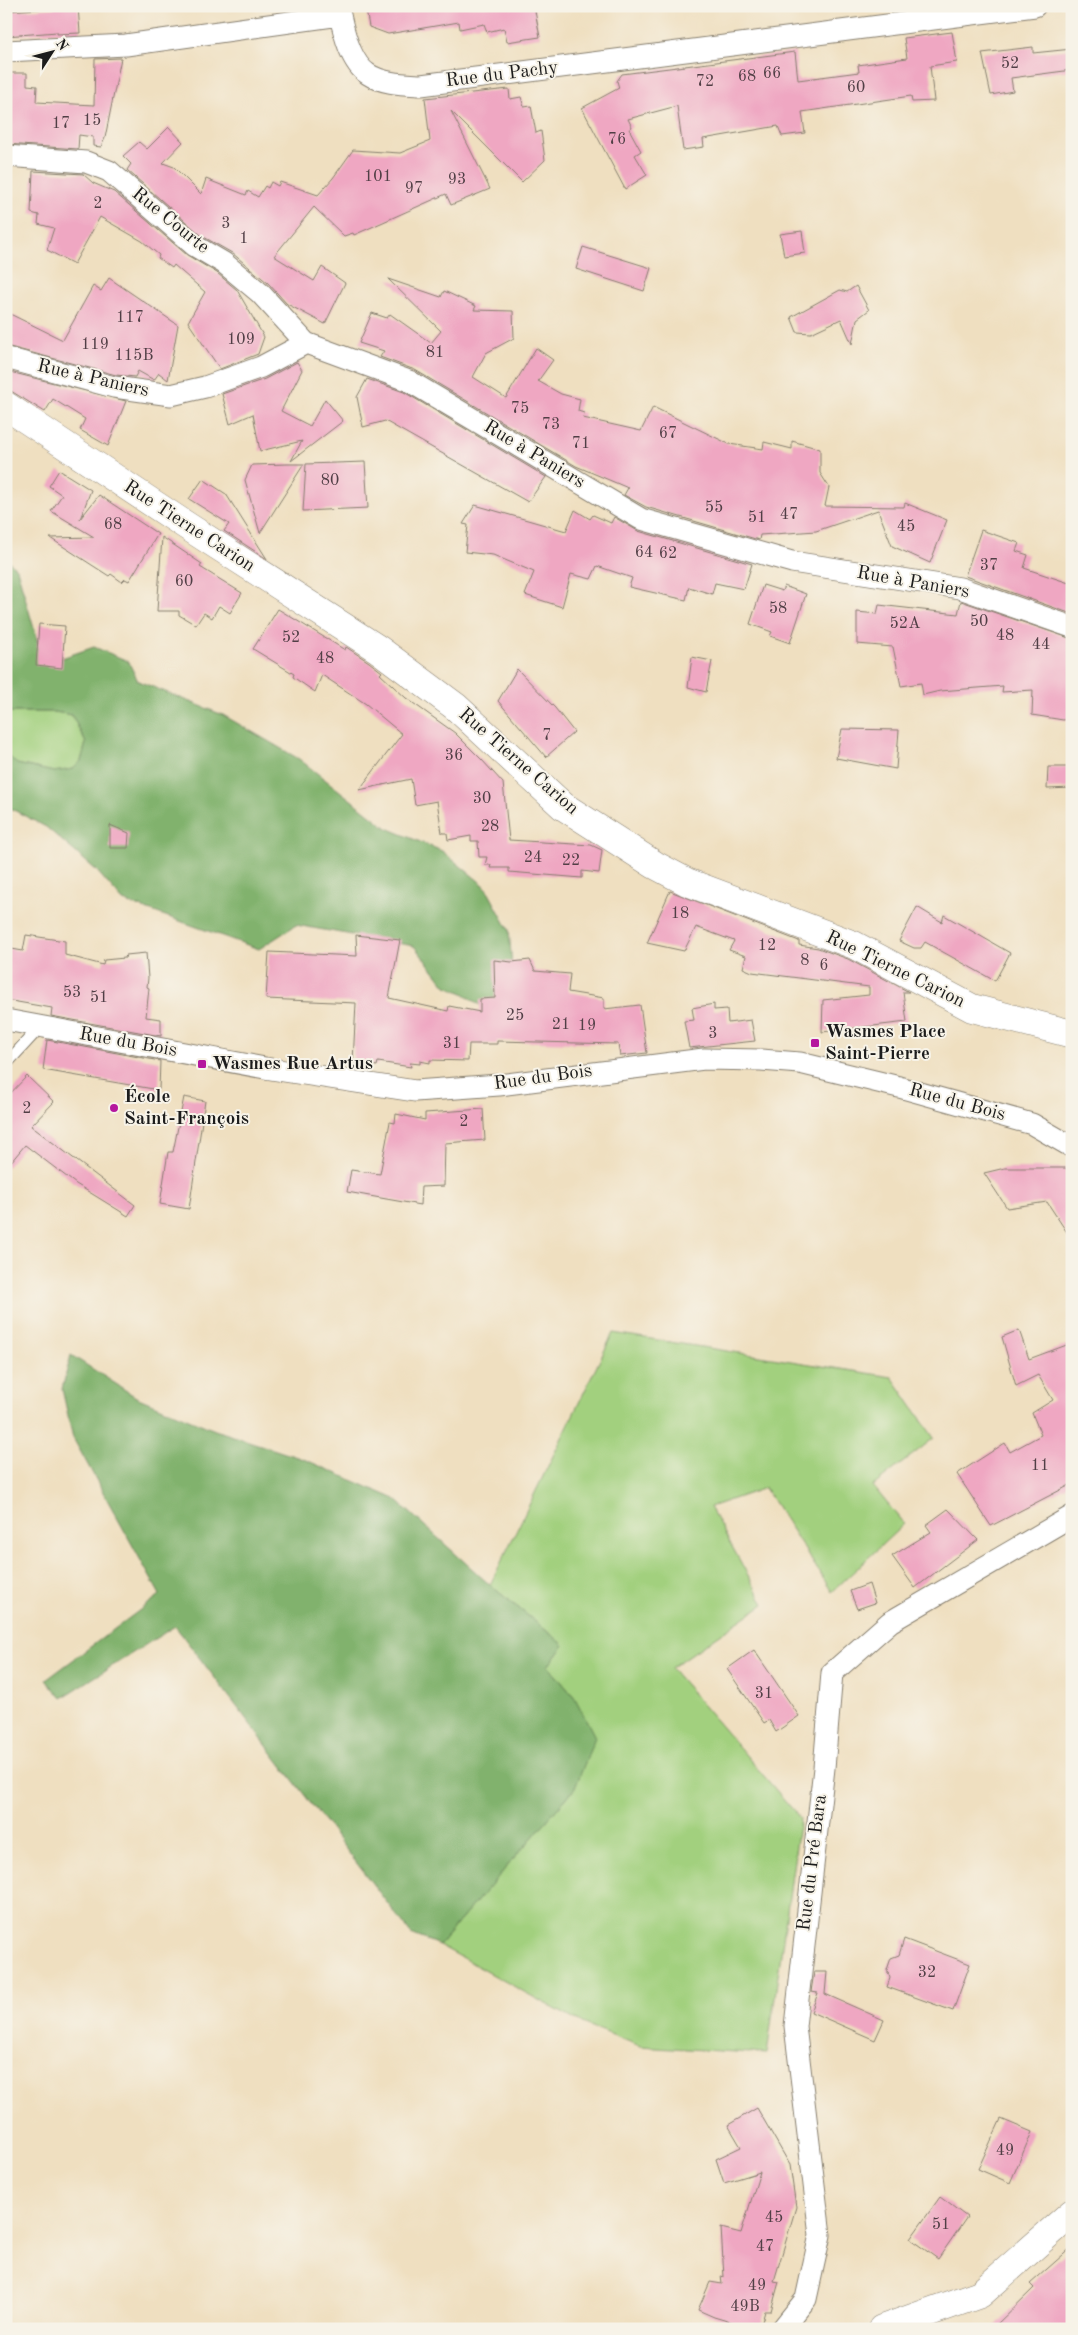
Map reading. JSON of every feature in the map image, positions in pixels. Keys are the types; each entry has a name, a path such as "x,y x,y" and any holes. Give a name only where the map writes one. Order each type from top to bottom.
{"street":[{"name":"Rue du Pachy","path":"6,51 126,45 339,11 345,37 352,54 368,74 393,83 421,86 1035,6"},
{"name":"Rue Courte","path":"6,156 86,162 109,171 195,246 224,263 260,293 306,343"},
{"name":"Rue à Paniers","path":"6,358 114,387 171,395 205,387 261,367 306,343 409,381 640,519 792,562 960,588 1072,627"},
{"name":"Rue Tierne Carion","path":"6,406 378,649 456,707 563,806 655,865 687,882 854,945 972,1008 1072,1034"},
{"name":"Rue du Bois","path":"6,1020 266,1068 416,1091 499,1085 704,1059 800,1063 899,1087 1032,1124 1072,1147"},
{"name":"Rue du Pré Bara","path":"782,2329 806,2299 820,2235 794,2026 824,1768 832,1673 890,1622 1069,1521"},
{"path":"882,2329 980,2294 1072,2214"}],"lane":[{"path":"6,1064 41,1026"}],"green space":[{"path":"6,559 17,569 44,664 94,647 128,661 138,681 223,715 299,759 387,828 442,851 485,886 509,930 513,978 493,1014 463,993 446,986 414,946 296,925 259,949 123,901 96,870 46,827 6,806 6,753 17,764 54,772 73,769 81,761 86,743 72,715 55,712 6,712"},
{"path":"6,712 55,712 72,715 86,743 81,761 73,769 54,772 17,764 6,753"},
{"path":"613,1333 892,1377 934,1438 873,1486 904,1524 832,1592 765,1488 710,1507 764,1604 671,1668 800,1818 767,2054 640,2046 575,2020 439,1945 575,1788 575,1698 548,1666 564,1645 490,1585"},
{"path":"71,1355 136,1397 215,1430 306,1460 395,1499 490,1585 564,1645 548,1666 575,1698 595,1737 575,1788 439,1945 411,1934 175,1626 62,1698 46,1680 160,1595 73,1438 62,1389"}],"building":[{"path":"54,6 78,6 80,33 57,34 57,32 6,36 6,11 55,8"},
{"path":"381,6 534,6 540,37 507,42 504,28 487,32 484,24 460,29 459,22 388,34 369,27 366,10"},
{"path":"952,32 957,62 930,66 934,101 912,102 911,96 802,112 805,133 782,136 778,126 703,139 704,147 683,150 677,106 628,119 632,127 629,129 641,151 635,155 647,175 625,189 582,108 619,88 617,81 622,74 795,52 798,80 859,72 858,65 907,58 904,38"},
{"path":"1033,47 1033,53 1072,49 1072,70 1011,78 1013,91 991,95 982,53"},
{"path":"121,58 105,138 101,147 93,146 93,137 79,135 78,149 6,144 6,73 27,73 27,85 37,86 36,102 94,105 95,59"},
{"path":"509,89 510,99 521,97 524,107 531,106 536,133 541,131 545,160 522,182 451,111 490,189 451,205 446,194 354,235 353,233 344,236 314,207 274,256 314,281 322,267 345,283 325,324 287,304 268,283 232,253 202,236 127,170 131,164 123,156 139,142 147,149 169,127 183,142 163,163 174,167 201,194 206,179 246,195 248,191 258,197 265,186 268,188 271,182 278,186 280,182 318,195 353,150 400,153 430,141 425,98"},
{"path":"33,171 83,174 93,183 114,192 187,255 217,273 237,290 264,337 258,354 220,369 188,322 205,292 174,265 172,268 158,258 159,255 142,241 100,217 74,264 47,250 54,228 38,224 39,215 31,213"},
{"path":"802,231 805,253 784,256 780,234"},
{"path":"583,247 651,268 644,291 576,269"},
{"path":"109,278 178,325 168,380 159,373 154,380 138,371 135,377 116,375 6,346 6,312 63,340 93,286 101,291"},
{"path":"388,279 441,297 444,291 476,306 474,310 513,311 514,338 486,353 473,377 506,398 536,348 553,360 538,381 561,394 580,399 578,411 584,413 583,418 641,431 653,407 729,444 763,449 764,442 792,449 792,441 820,449 820,473 829,487 825,506 904,507 905,503 947,520 930,563 892,546 878,510 816,531 760,535 759,540 646,507 624,495 628,488 576,466 415,370 380,357 384,351 359,343 372,313 387,318 390,314 431,343 441,331"},
{"path":"856,286 869,310 857,319 852,344 841,319 811,333 797,332 791,317 840,290 847,292"},
{"path":"297,362 302,370 281,411 310,426 325,399 343,421 291,461 302,441 260,451 253,414 230,424 222,394 265,379"},
{"path":"6,371 126,401 108,446 80,430 85,419 53,399 45,412 6,388"},
{"path":"367,379 404,392 546,477 528,502 385,421 363,427 357,397"},
{"path":"365,462 368,508 303,511 306,464"},
{"path":"304,464 260,533 245,480 252,465"},
{"path":"59,470 91,490 80,519 99,495 158,534 129,581 125,579 122,582 111,574 109,576 50,538 94,537 51,511 62,495 49,486"},
{"path":"203,479 226,494 267,559 224,531 229,524 189,499"},
{"path":"475,505 566,531 575,510 590,519 593,515 611,523 614,517 638,531 752,564 744,589 715,583 712,594 689,587 686,600 629,587 632,578 597,566 591,579 571,574 562,607 525,595 534,572 493,555 465,552 468,525 463,524"},
{"path":"981,530 1019,543 1016,551 1028,555 1024,568 1072,584 1072,614 965,576"},
{"path":"162,537 202,564 200,567 242,593 230,613 219,606 212,618 204,613 196,625 179,615 179,611 157,611"},
{"path":"763,585 782,591 784,586 806,594 790,643 770,636 772,632 750,624"},
{"path":"961,601 1072,639 1072,677 1069,689 1072,690 1072,719 1063,720 1032,715 1033,690 1002,692 1003,686 940,691 923,695 921,683 901,686 893,647 857,644 857,612 877,614 879,605 958,614"},
{"path":"278,609 345,650 346,647 369,662 382,672 380,674 406,698 455,733 482,760 503,783 509,840 591,845 602,850 599,873 582,871 582,878 509,872 509,868 490,868 491,865 485,865 487,857 479,857 478,841 471,841 471,836 448,840 447,833 442,833 437,801 415,805 411,779 359,790 402,734 366,704 322,675 315,692 293,677 294,674 253,649"},
{"path":"39,624 65,626 62,668 36,665"},
{"path":"692,657 712,661 706,692 688,687"},
{"path":"517,669 555,708 574,732 546,757 498,701"},
{"path":"842,729 899,730 896,769 836,758"},
{"path":"1048,767 1072,767 1072,788 1047,789"},
{"path":"110,825 129,833 128,848 110,848"},
{"path":"670,891 799,941 799,945 818,948 848,959 909,992 903,992 907,1022 822,1032 823,1000 869,995 869,987 752,972 743,968 746,956 729,950 734,941 696,927 684,951 647,943"},
{"path":"917,907 942,922 944,915 1010,953 995,981 925,942 921,948 914,948 899,941"},
{"path":"26,935 65,941 65,955 103,965 104,960 146,953 147,987 149,988 146,1017 161,1019 161,1036 51,1016 52,1008 6,1000 6,948 23,951"},
{"path":"356,935 400,940 389,998 448,1011 449,1006 480,1012 480,999 495,998 494,960 512,962 530,960 535,971 570,974 568,992 604,998 604,1009 640,1005 647,1053 620,1056 618,1044 497,1041 497,1044 469,1044 468,1061 430,1060 430,1063 420,1061 420,1064 410,1063 411,1067 378,1062 377,1066 353,1062 356,1003 266,999 269,952 357,956"},
{"path":"714,1004 714,1010 727,1009 728,1023 751,1020 755,1041 689,1048 684,1021 694,1020 692,1008"},
{"path":"47,1040 160,1061 159,1090 43,1070"},
{"path":"27,1076 54,1102 31,1126 135,1205 128,1216 76,1184 25,1145 6,1168 6,1098"},
{"path":"184,1097 205,1101 189,1209 160,1204 168,1152 173,1152"},
{"path":"483,1109 485,1140 445,1143 444,1186 421,1187 420,1205 347,1192 351,1170 380,1174 390,1122 395,1123 396,1114 425,1120 425,1113"},
{"path":"1005,1168 1066,1168 1072,1176 1072,1240 1047,1202 1007,1208 984,1173"},
{"path":"1019,1330 1029,1359 1072,1343 1072,1484 991,1526 957,1474 1005,1443 1010,1452 1041,1435 1032,1413 1053,1400 1038,1375 1016,1386 1002,1337"},
{"path":"948,1509 978,1540 915,1588 892,1556 931,1532 926,1525"},
{"path":"869,1584 875,1603 857,1609 850,1591"},
{"path":"754,1650 799,1716 776,1732 769,1720 764,1723 727,1669"},
{"path":"904,1939 970,1964 953,2011 887,1987 890,1978 887,1970 891,1958 899,1955"},
{"path":"814,1972 827,1972 825,1994 884,2020 875,2040 811,2012 818,1993 811,1992"},
{"path":"757,2108 790,2165 796,2207 774,2281 779,2282 771,2311 765,2311 760,2329 754,2329 698,2310 710,2282 722,2284 721,2276 724,2277 721,2228 741,2233 760,2172 724,2183 716,2159 741,2147 728,2125"},
{"path":"1001,2119 1032,2132 1010,2183 978,2169"},
{"path":"940,2197 967,2217 938,2259 910,2239"},
{"path":"1072,2247 1072,2329 992,2329 1034,2288 1030,2284"}],"place":[{"name":"Wasmes Place Saint-Pierre","path":"815,1043"},
{"name":"Wasmes Rue Artus","path":"202,1064"},
{"name":"École Saint-François","path":"114,1108"}]}
